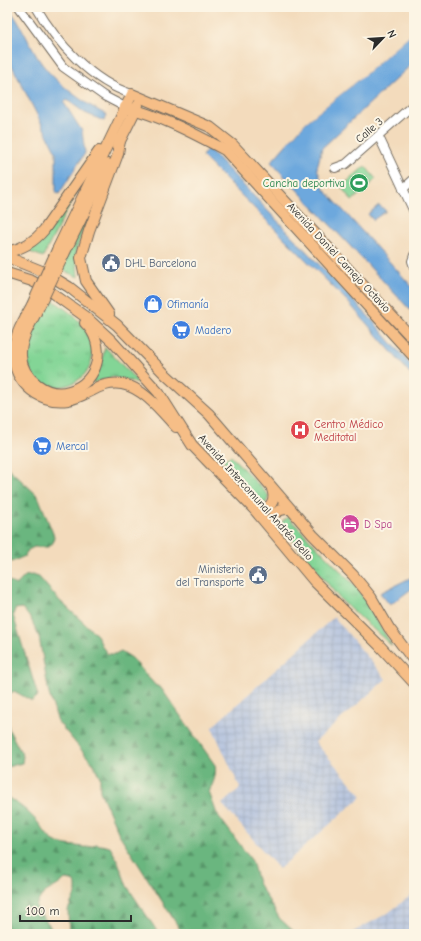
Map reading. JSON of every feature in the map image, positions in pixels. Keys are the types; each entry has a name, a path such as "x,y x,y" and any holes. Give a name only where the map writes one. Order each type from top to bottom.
{"main road":[{"path":"130,109 132,94"},
{"name":"Avenida Daniel Camejo Octavio","path":"132,94 210,127 233,145 414,340"},
{"path":"52,294 92,330 99,349 97,365 87,382 68,392 52,392 44,389 31,378 25,370 21,356 22,346 35,307 60,252 130,109 141,98"},
{"name":"Avenida Daniel Camejo Octavio","path":"130,109 194,133 225,150 414,357"},
{"path":"7,252 22,248 36,240 89,164 116,137"},
{"path":"116,137 118,154 89,231 81,258 86,281 118,325"},
{"name":"Avenida Intercomunal Andrés Bello","path":"7,258 44,272 69,287 118,325 165,374 213,418 272,489 313,535 353,574 371,597 389,628 414,661"},
{"name":"Avenida Intercomunal Andrés Bello","path":"7,273 32,281 100,329 147,378 171,410 192,445 270,526 314,581 379,645 414,683"},
{"path":"35,307 16,336 13,348 15,367 27,388 46,399 68,400 101,386 114,383 124,384 140,391 192,445"},
{"path":"253,508 260,510 271,505 274,501 272,489"},
{"path":"270,526 270,519 276,513 282,508 290,509"}],"street":[{"name":"Avenida Daniel Camejo Octavio","path":"19,7 63,67 104,96 130,109"},
{"name":"Avenida Daniel Camejo Octavio","path":"36,7 46,24 66,50 87,68 116,87 132,94"},
{"name":"Calle 3","path":"335,168 346,164 379,137 414,104"},
{"path":"379,137 414,212"},
{"path":"403,189 414,179"},
{"path":"414,255 412,261 414,267"}],"shaded area":[{"path":"334,617 386,679 315,742 362,796 279,869 222,804 240,788 212,727"},
{"path":"414,893 414,934 349,934 388,913"}],"green space":[{"name":"Cancha deportiva","path":"365,166 376,179 352,201 341,187"},
{"path":"78,188 43,257 28,251"},
{"path":"92,205 76,250 78,277 60,269"},
{"path":"47,296 80,322 88,333 92,343 93,353 88,370 82,377 66,386 51,387 41,383 37,380 26,360 25,346 27,337"},
{"path":"105,347 139,383 113,377 92,383 101,365"},
{"path":"231,456 269,496 266,503 258,501 223,460"},
{"path":"7,467 38,496 54,536 53,543 48,547 34,547 28,550 25,556 7,564"},
{"path":"288,517 358,589 392,646 340,599 280,524"},
{"path":"32,575 39,577 59,600 97,635 103,648 108,654 115,654 121,651 132,658 155,685 161,688 215,765 215,776 209,792 217,814 252,861 258,883 280,919 297,934 183,934 119,834 100,791 100,777 94,765 58,722 49,694 39,637 31,619 22,608 15,609 13,615 38,696 32,701 14,691 8,695 7,699 7,580 16,585 25,576"},
{"path":"7,714 9,730 23,756 22,763 7,767"},
{"path":"7,797 27,811 48,836 58,843 84,847 91,847 96,844 110,847 117,859 127,886 159,934 69,934 68,910 76,892 76,885 72,880 65,879 45,893 36,907 50,926 53,934 7,934"}],"water":[{"path":"7,7 17,20 42,64 55,79 72,93 107,115 104,121 85,113 67,100 64,103 82,131 85,153 59,194 56,192 56,152 7,56"},
{"path":"414,31 414,62 322,148 317,168 324,189 414,289 414,314 271,162 306,122 361,78"},
{"path":"208,148 372,320 414,369 414,378 348,302 202,156"},
{"path":"379,205 386,211 373,220 368,214"},
{"path":"414,576 414,587 390,605 380,593"}],"pier":[{"path":"414,29 414,31 361,78 306,122 286,144 285,143 305,120"}],"place":[{"name":"Cancha deportiva","path":"359,183"},
{"name":"DHL Barcelona","path":"111,263"},
{"name":"Ofimanía","path":"153,304"},
{"name":"Madero","path":"181,330"},
{"name":"Centro Médico Meditotal","path":"300,430"},
{"name":"Mercal","path":"42,446"},
{"name":"D Spa","path":"350,524"},
{"name":"Ministerio del Transporte","path":"258,575"}]}
